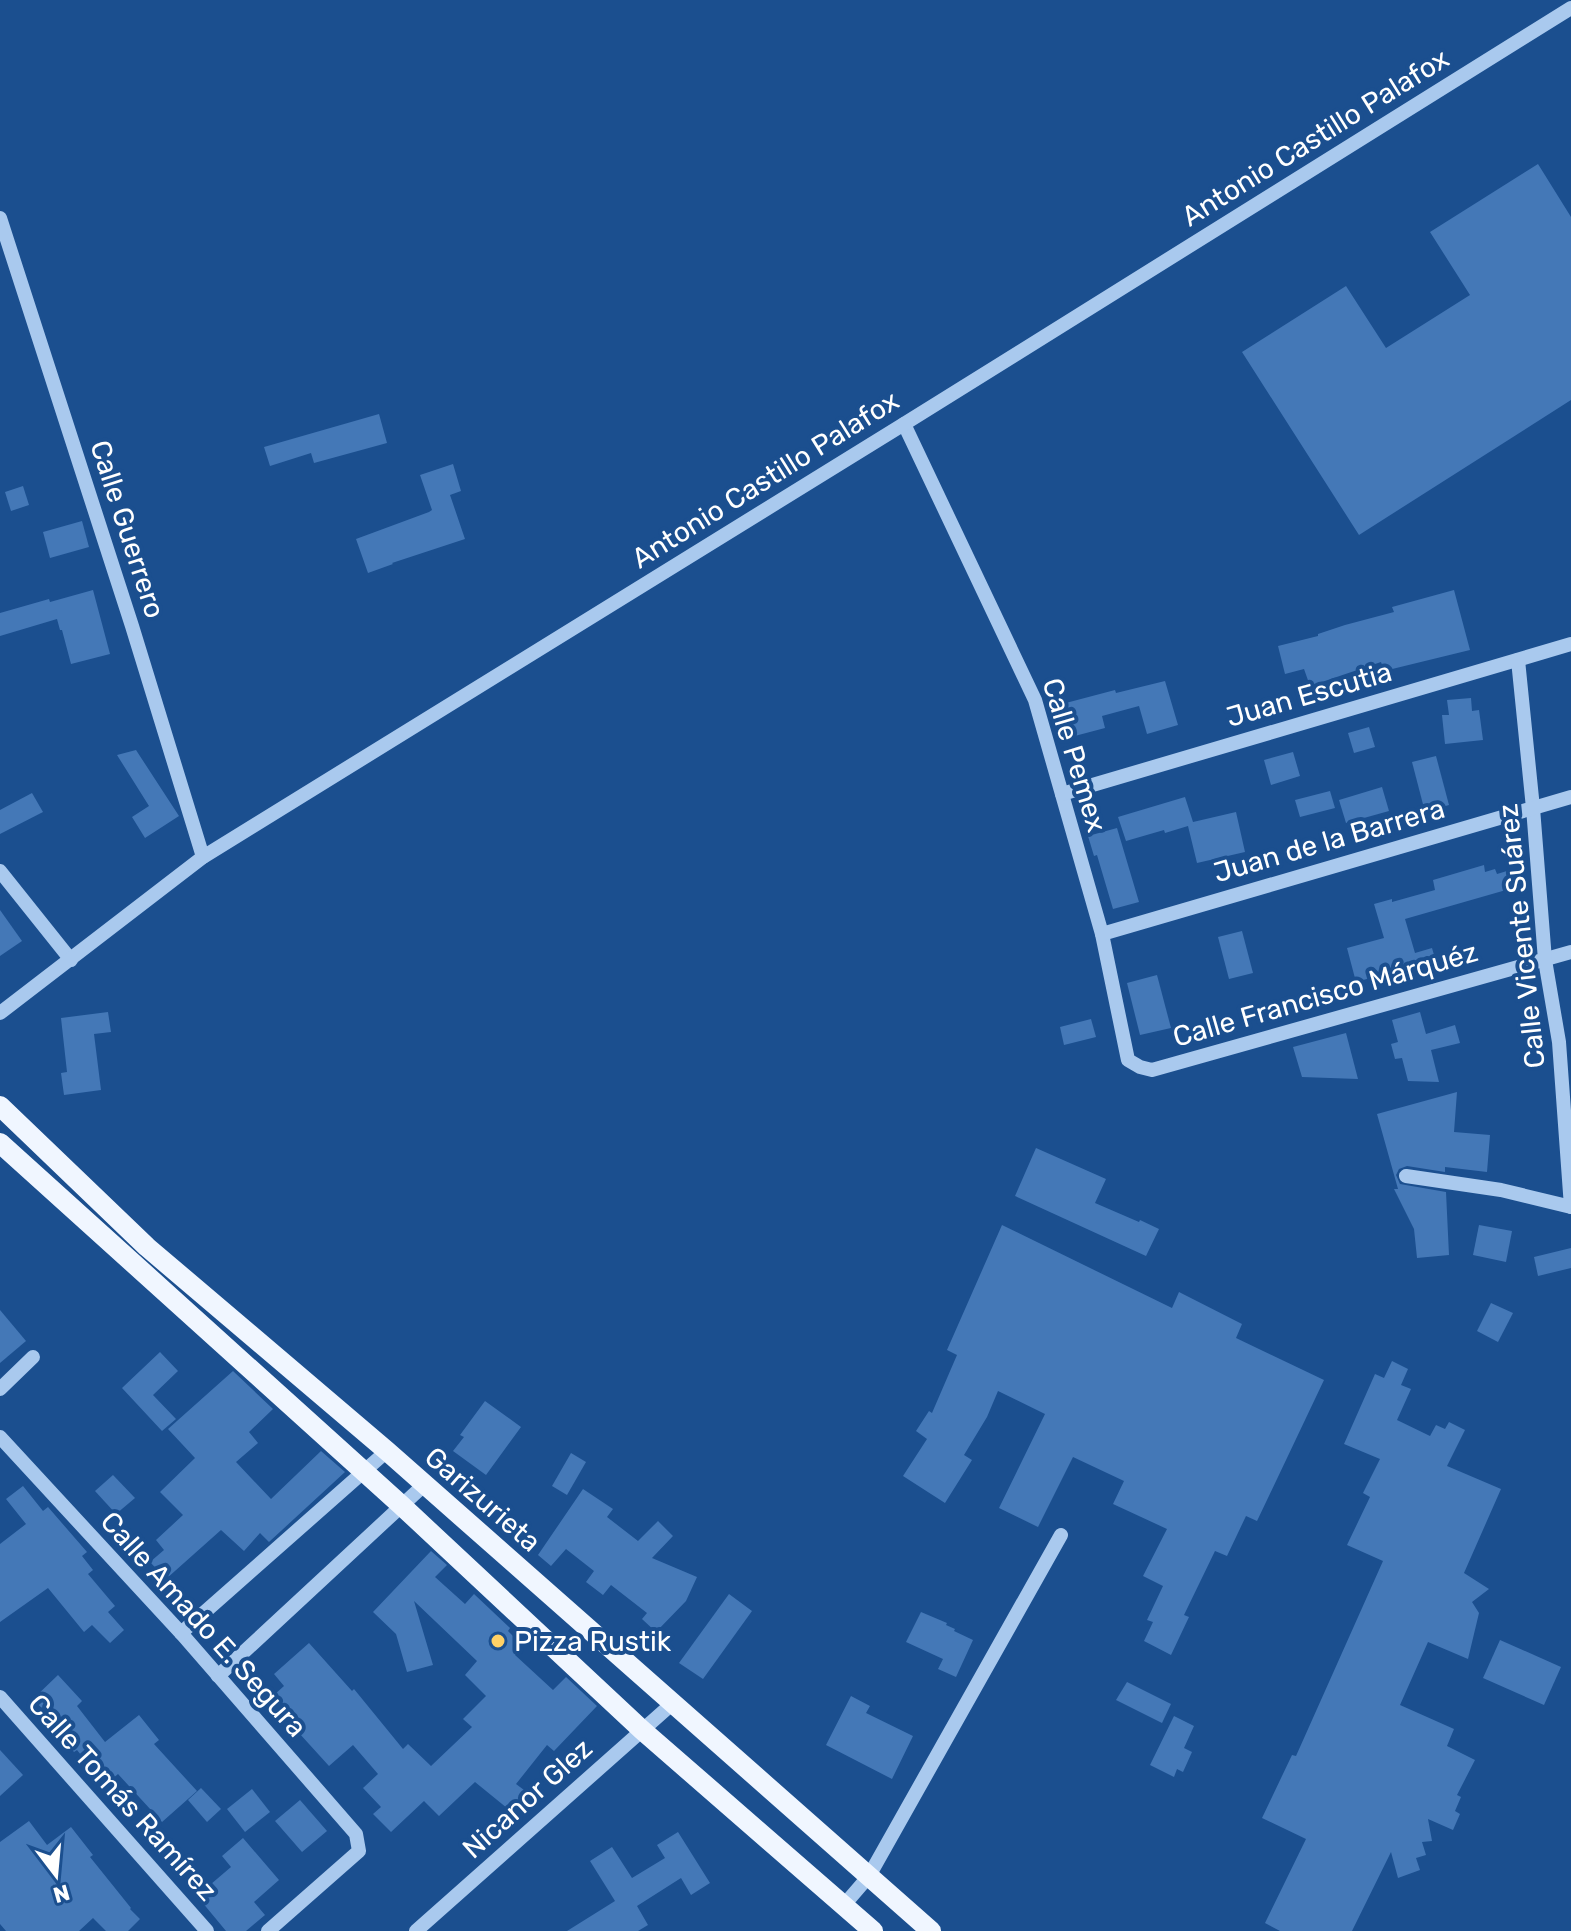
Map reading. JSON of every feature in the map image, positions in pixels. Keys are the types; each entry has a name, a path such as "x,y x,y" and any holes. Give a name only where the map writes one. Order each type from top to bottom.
{"main road":[{"name":"Garizurieta","path":"0,1106 147,1247 387,1451 931,1931"},
{"name":"Garizurieta","path":"0,1143 401,1505 642,1730 873,1931"}],"street":[{"name":"Antonio Castillo Palafox","path":"0,1013 203,857 1571,8"},
{"name":"Calle Guerrero","path":"0,218 203,857"},
{"name":"Calle Pemex","path":"904,424 1035,700 1102,934 1128,1060 1140,1067"},
{"name":"Juan Escutia","path":"1062,794 1571,644"},
{"name":"Calle Vicente Suárez","path":"1518,660 1545,960 1567,1078 1571,1207"},
{"name":"Juan de la Barrera","path":"1102,934 1571,797"},
{"path":"0,871 71,960"},
{"name":"Calle Francisco Márquéz","path":"1140,1067 1152,1070 1571,952"},
{"path":"1406,1176 1501,1190 1571,1207"},
{"path":"0,1389 33,1357"},
{"name":"Calle Amado E. Segura","path":"0,1437 181,1633 356,1834 359,1851 268,1931"},
{"path":"181,1633 387,1451"},
{"path":"218,1676 424,1485"},
{"path":"844,1905 869,1876 1061,1535"},
{"name":"Calle Tomás Ramírez","path":"0,1697 207,1931"},
{"name":"Nicanor Glez","path":"416,1931 673,1703"}],"building":[{"path":"1538,164 1571,217 1571,400 1359,535 1242,352 1346,286 1386,348 1470,295 1430,232"},
{"path":"379,414 387,443 314,463 311,453 270,466 264,447"},
{"path":"453,464 461,491 450,495 465,539 368,573 356,539 432,510 420,475"},
{"path":"23,486 29,505 11,511 5,492"},
{"path":"82,521 89,547 50,558 43,532"},
{"path":"93,590 110,654 71,664 57,619 0,636 0,613"},
{"path":"1454,590 1470,650 1384,671 1381,662 1310,686 1304,669 1285,674 1278,646 1394,612 1392,607"},
{"path":"1165,681 1178,725 1147,734 1139,706 1102,716 1105,728 1071,737 1062,704"},
{"path":"1471,698 1472,711 1479,710 1483,740 1445,744 1442,715 1449,715 1447,700"},
{"path":"1369,727 1375,747 1354,753 1348,733"},
{"path":"136,750 179,816 145,838 132,817 149,806 117,755"},
{"path":"1293,752 1300,776 1271,785 1264,760"},
{"path":"1436,756 1449,805 1425,812 1412,762"},
{"path":"1382,787 1389,811 1346,823 1339,800"},
{"path":"1330,791 1335,808 1300,817 1295,800"},
{"path":"32,793 43,812 0,834 0,810"},
{"path":"1185,797 1193,822 1236,812 1245,852 1197,863 1188,826 1126,841 1118,817"},
{"path":"1117,828 1139,902 1113,909 1088,836"},
{"path":"1484,865 1485,872 1495,869 1497,874 1507,871 1513,888 1405,919 1415,953 1432,948 1438,969 1413,976 1410,967 1356,982 1347,948 1384,938 1374,904 1435,890 1433,880"},
{"path":"0,910 22,941 0,956"},
{"path":"1242,931 1253,973 1229,979 1218,937"},
{"path":"1157,975 1171,1028 1140,1035 1127,983"},
{"path":"108,1012 111,1032 94,1034 101,1090 64,1095 61,1073 67,1072 61,1018"},
{"path":"1420,1012 1426,1034 1455,1025 1460,1043 1431,1050 1439,1082 1408,1081 1402,1058 1395,1059 1391,1044 1398,1042 1392,1020"},
{"path":"1091,1019 1096,1037 1064,1045 1060,1027"},
{"path":"1346,1033 1358,1079 1302,1077 1293,1047"},
{"path":"1457,1092 1454,1132 1490,1135 1487,1172 1445,1167 1445,1172 1407,1166 1399,1169 1396,1175 1400,1184 1446,1192 1449,1255 1417,1258 1414,1229 1394,1189 1398,1189 1377,1114"},
{"path":"1036,1148 1106,1179 1095,1203 1159,1229 1146,1256 1015,1196"},
{"path":"1002,1225 1172,1308 1179,1292 1242,1324 1236,1338 1324,1380 1257,1521 1246,1516 1227,1556 1215,1551 1184,1615 1189,1617 1171,1655 1144,1641 1153,1622 1147,1620 1163,1586 1143,1576 1167,1529 1113,1504 1124,1481 1073,1457 1038,1527 999,1508 1045,1414 998,1391 987,1417 964,1455 972,1460 945,1503 903,1476 927,1439 916,1431 929,1411 932,1413 957,1355 947,1350"},
{"path":"1479,1225 1512,1231 1506,1262 1473,1255"},
{"path":"1571,1248 1571,1268 1538,1276 1534,1257"},
{"path":"1491,1303 1513,1313 1498,1342 1477,1331"},
{"path":"0,1310 26,1341 0,1363"},
{"path":"160,1352 178,1371 153,1395 176,1419 162,1431 122,1388"},
{"path":"1392,1361 1408,1369 1401,1385 1411,1389 1397,1420 1430,1436 1436,1425 1445,1429 1449,1422 1465,1430 1447,1466 1501,1489 1464,1573 1489,1589 1472,1602 1479,1613 1468,1659 1428,1642 1400,1705 1454,1729 1447,1746 1475,1760 1457,1795 1461,1797 1455,1811 1460,1814 1453,1830 1428,1819 1432,1841 1422,1842 1426,1855 1416,1858 1420,1870 1398,1878 1391,1852 1352,1931 1280,1931 1265,1923 1306,1839 1262,1818 1292,1755 1296,1756 1383,1561 1347,1545 1370,1497 1363,1493 1380,1459 1344,1444 1375,1374 1384,1378"},
{"path":"233,1371 273,1409 249,1432 258,1443 236,1462 271,1499 321,1451 345,1472 269,1542 260,1533 244,1551 221,1530 166,1579 150,1562 164,1550 156,1540 183,1515 160,1492 195,1458 168,1429"},
{"path":"485,1401 521,1427 486,1475 453,1451 464,1437 460,1435"},
{"path":"571,1453 586,1462 567,1495 552,1486"},
{"path":"113,1475 135,1498 116,1514 95,1491"},
{"path":"23,1486 43,1511 48,1507 87,1552 82,1556 93,1570 88,1574 115,1606 108,1612 124,1630 110,1643 92,1625 84,1632 48,1588 0,1622 0,1544 26,1524 6,1499"},
{"path":"583,1489 613,1509 607,1517 638,1541 658,1521 673,1536 652,1558 697,1577 686,1601 656,1632 642,1619 647,1613 611,1585 603,1595 586,1582 594,1571 566,1549 551,1566 538,1555"},
{"path":"431,1551 447,1565 435,1577 465,1604 474,1594 510,1628 508,1631 523,1646 515,1655 553,1690 566,1677 597,1706 554,1751 547,1745 516,1784 528,1793 512,1812 475,1782 439,1816 424,1801 391,1832 373,1814 381,1807 363,1788 378,1774 353,1745 329,1766 299,1733 305,1728 274,1695 284,1686 274,1674 309,1643 352,1691 354,1689 403,1749 408,1744 431,1766 472,1727 463,1719 486,1696 465,1675 477,1661 414,1601 433,1665 407,1672 396,1634 373,1612"},
{"path":"729,1594 752,1611 703,1679 679,1663"},
{"path":"921,1612 947,1623 954,1631 973,1640 956,1677 938,1669 943,1659 906,1642"},
{"path":"1500,1640 1561,1667 1544,1705 1483,1678"},
{"path":"58,1675 82,1701 77,1706 105,1742 139,1715 159,1740 154,1744 197,1791 162,1822 118,1774 105,1785 77,1750 74,1752 62,1738 67,1734 33,1699"},
{"path":"1127,1682 1171,1704 1162,1723 1116,1700"},
{"path":"851,1696 870,1706 866,1713 913,1736 892,1779 826,1745"},
{"path":"1174,1716 1194,1726 1184,1748 1192,1752 1183,1772 1177,1769 1174,1777 1150,1765"},
{"path":"0,1750 23,1775 0,1796"},
{"path":"201,1788 221,1809 207,1822 188,1800"},
{"path":"252,1789 270,1812 245,1832 227,1809"},
{"path":"300,1800 327,1831 302,1852 275,1821"},
{"path":"29,1821 47,1845 71,1827 93,1855 90,1857 140,1919 128,1931 106,1931 93,1918 79,1931 6,1931 0,1924 0,1842"},
{"path":"678,1832 710,1883 691,1895 681,1878 637,1906 648,1925 638,1931 567,1931 615,1901 590,1861 612,1847 632,1878 665,1858 657,1845"},
{"path":"243,1838 279,1880 254,1902 265,1915 246,1931 226,1931 197,1896 231,1867 222,1856"}],"place":[{"name":"Pizza Rustik","path":"498,1641"}]}
